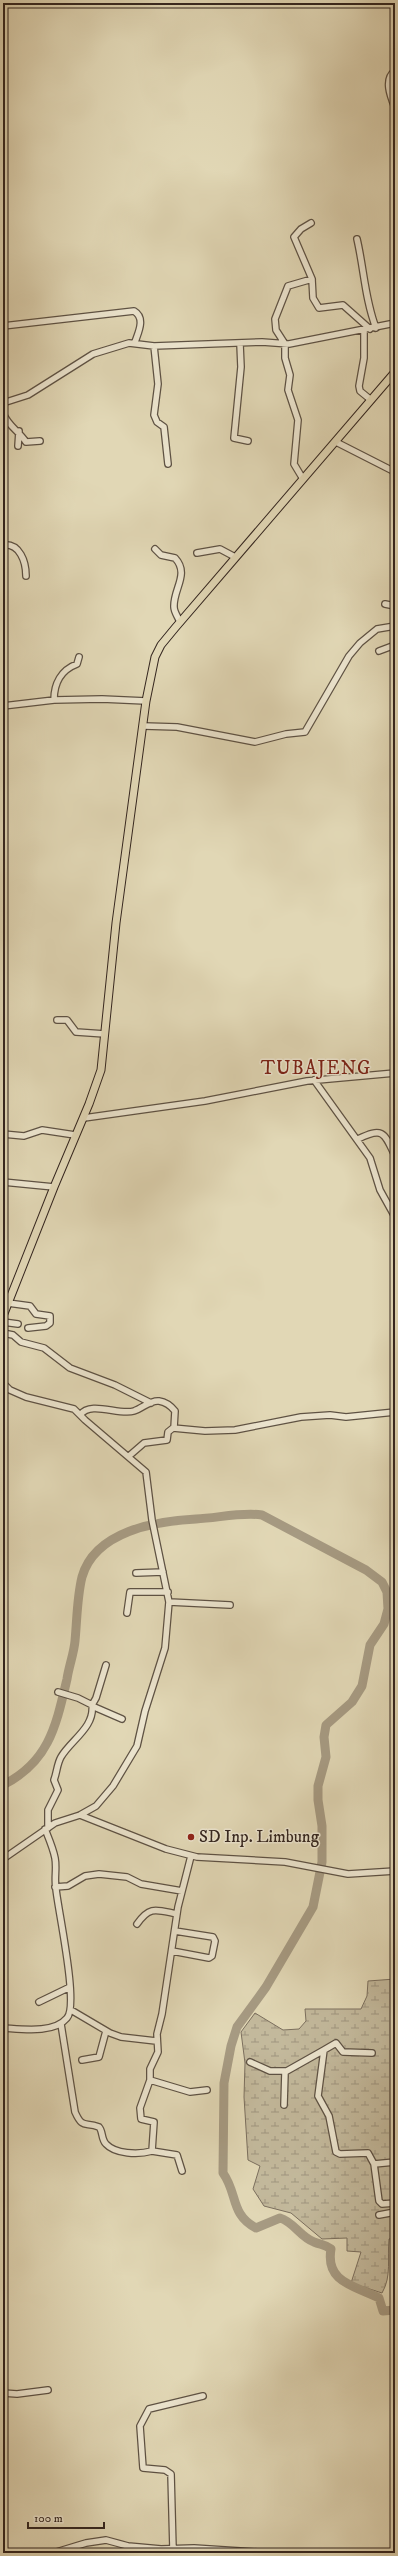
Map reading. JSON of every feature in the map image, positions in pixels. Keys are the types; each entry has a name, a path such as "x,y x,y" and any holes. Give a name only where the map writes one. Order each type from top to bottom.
{"main road":[{"path":"3,1316 75,1135 84,1118 101,1070 116,923 144,726 146,701 155,657 163,642 395,372"}],"street":[{"path":"395,71 390,76 389,85 395,108"},
{"path":"389,85 395,84"},
{"path":"311,224 301,229 294,237 312,279 313,298 319,308 343,305 370,329"},
{"path":"357,239 363,263 370,311 370,329 359,386 360,390 371,400"},
{"path":"303,479 294,459 298,441 298,420 288,390 290,375 285,358 285,344 276,330 275,324 285,290 293,283 312,279"},
{"path":"3,326 134,311 141,321 135,342"},
{"path":"3,403 28,395 93,354 135,342 154,346 262,342 285,344 370,329 395,323"},
{"path":"240,344 241,367 234,438 248,441"},
{"path":"154,346 158,384 154,415 157,422 164,427 168,464"},
{"path":"3,413 9,425 19,431 26,442 40,441"},
{"path":"18,446 19,431"},
{"path":"336,442 395,472"},
{"path":"3,544 11,545 19,552 25,562 26,576"},
{"path":"156,549 161,555 175,558 180,567 182,577 174,607 180,622"},
{"path":"197,553 220,549 235,557"},
{"path":"386,604 395,606"},
{"path":"144,726 182,728 255,742 262,742 286,734 305,732 349,656 360,643 377,629 395,626"},
{"path":"379,651 395,645"},
{"path":"54,700 54,688 64,670 78,662 79,657"},
{"path":"3,706 54,700 102,699 146,701"},
{"path":"57,1020 67,1020 74,1032 105,1034"},
{"path":"84,1118 205,1101 314,1080 395,1073"},
{"path":"314,1080 322,1094 358,1139 370,1158 380,1190 395,1217"},
{"path":"3,1134 24,1136 42,1130 75,1135"},
{"path":"358,1139 373,1132 381,1132 387,1138 395,1156"},
{"path":"3,1182 54,1187"},
{"path":"8,1303 30,1306 36,1314 50,1316 50,1323 48,1325 28,1328"},
{"path":"3,1322 18,1324"},
{"path":"3,1333 13,1335 21,1342 44,1348 70,1368 115,1385 151,1403"},
{"path":"3,1383 10,1390 26,1397 70,1407 129,1456 147,1474 152,1520 170,1602 165,1648 135,1751 108,1793 96,1806 80,1815 68,1817 47,1828 3,1859"},
{"path":"80,1415 83,1411 93,1409 133,1412 151,1403 161,1401 173,1408 176,1414 174,1428"},
{"path":"129,1456 144,1443 167,1440 169,1430 174,1428 205,1431 234,1430 301,1417 330,1415 346,1417 395,1412"},
{"path":"136,1573 163,1572"},
{"path":"127,1613 130,1592 168,1592"},
{"path":"170,1602 230,1606"},
{"path":"3,2028 40,2028 60,2024 68,2017 71,2010 70,1986 55,1887 55,1858 47,1828 48,1810 58,1790 54,1780 58,1772 59,1761 68,1747 85,1730 106,1665"},
{"path":"59,1692 70,1695 122,1719"},
{"path":"80,1815 191,1856 214,1859 274,1861 327,1871 356,1874 395,1871"},
{"path":"152,2151 154,2122 141,2119 139,2115 150,2080 150,2069 158,2052 156,2041 177,1914 191,1856"},
{"path":"55,1887 68,1886 85,1876 99,1874 127,1877 141,1884 182,1891"},
{"path":"137,1924 143,1914 150,1910 177,1914"},
{"path":"172,1951 209,1958 212,1956 215,1941 213,1937 175,1930"},
{"path":"39,2002 70,1986"},
{"path":"71,2010 106,2031 121,2037 156,2041"},
{"path":"60,2024 75,2112 79,2121 84,2126 99,2127 104,2142 112,2150 119,2150 136,2155 152,2151 177,2155 182,2171"},
{"path":"82,2060 99,2057 106,2031"},
{"path":"250,2062 270,2071 286,2071 336,2043 343,2052 372,2053"},
{"path":"324,2050 318,2096 329,2116 334,2148 340,2154 368,2153 374,2164 380,2201 382,2204 395,2202"},
{"path":"284,2105 284,2076 286,2071"},
{"path":"150,2080 190,2092 208,2090"},
{"path":"374,2164 395,2162"},
{"path":"379,2215 395,2212"},
{"path":"3,2393 19,2394 48,2390"},
{"path":"173,2549 171,2474 165,2470 148,2470 143,2468 140,2426 148,2409 203,2396"},
{"path":"54,2553 86,2543 106,2540 128,2546 272,2553"},
{"path":"127,2553 128,2546"}],"green space":[{"path":"395,1979 395,2238 389,2239 388,2273 382,2293 351,2283 361,2252 347,2251 347,2238 322,2239 291,2213 264,2206 253,2189 260,2166 248,2160 244,2097 245,2063 241,2032 255,2013 283,2030 299,2029 306,2021 305,2009 361,2009 367,1996 368,1981"}],"waterway":[{"path":"3,1785 19,1776 31,1765 41,1754 48,1741 59,1712 74,1650 78,1601 82,1577 89,1561 100,1549 113,1539 146,1526 163,1522 238,1515 262,1515 366,1570 382,1582 387,1592 388,1609 384,1624 370,1645 362,1686 352,1702 326,1725 324,1737 326,1757 318,1786 318,1800 322,1826 322,1862 313,1907 266,1987 237,2027 231,2046 224,2083 223,2173 231,2188 238,2210 248,2222 256,2228 280,2218 285,2220 309,2240 331,2249 330,2260 333,2269 337,2276 344,2282 379,2298 383,2311 395,2310"}],"place":[{"name":"SD Inp. Limbung","path":"191,1837"}],"district":[{"name":"TUBAJENG","path":"316,1068"}]}
